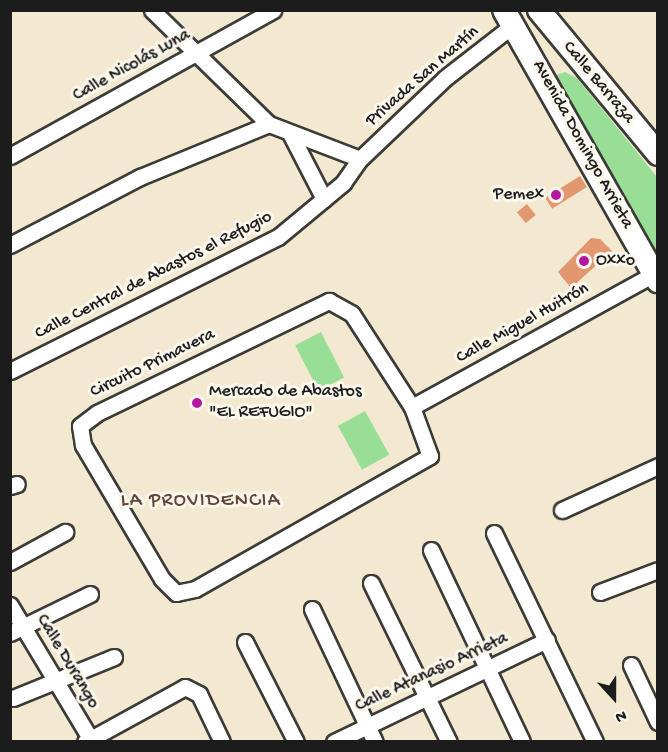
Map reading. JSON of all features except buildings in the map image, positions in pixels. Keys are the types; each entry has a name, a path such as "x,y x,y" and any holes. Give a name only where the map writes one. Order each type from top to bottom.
{"main road":[{"name":"Calle Barraza","path":"540,10 574,62 657,154"},
{"path":"508,18 547,41 574,62"},
{"name":"Avenida Domingo Arrieta","path":"508,18 548,82 656,278"},
{"path":"548,82 554,67 574,62"}],"street":[{"path":"152,10 198,52 269,124 291,135 360,159"},
{"name":"Calle Nicolás Luna","path":"10,156 273,10"},
{"name":"Privada San Martín","path":"360,159 508,18"},
{"path":"10,245 140,177 269,124"},
{"path":"291,135 324,199"},
{"name":"Calle Central de Abastos el Refugio","path":"10,371 278,237 324,199 360,159"},
{"name":"Calle Miguel Huitrón","path":"412,407 656,278"},
{"name":"Circuito Primavera","path":"329,301 343,305 412,407 429,443 425,462 195,589 176,593 162,579 83,445 80,426 97,413 329,301"},
{"path":"561,510 657,466"},
{"path":"10,562 65,532"},
{"path":"494,533 595,741"},
{"path":"431,550 522,741"},
{"path":"600,592 657,570"},
{"path":"370,583 448,741"},
{"path":"17,630 90,594"},
{"name":"Calle Durango","path":"10,605 17,630 56,679 88,740"},
{"path":"312,609 375,741"},
{"name":"Calle Atanasio Arrieta","path":"334,741 547,640"},
{"path":"245,642 296,741"},
{"path":"13,698 114,657"},
{"path":"631,665 657,722"},
{"path":"88,740 170,692 195,690 222,741"}],"green space":[{"path":"565,72 577,78 657,177 657,261 560,88 556,75"},
{"path":"321,332 344,377 318,391 295,345"},
{"path":"365,411 389,455 362,470 338,426"}],"place":[{"name":"Pemex","path":"556,195"},
{"name":"Oxxo","path":"584,261"},
{"name":"Mercado de Abastos \"EL REFUGIO\"","path":"197,403"}],"district":[{"name":"LA PROVIDENCIA","path":"201,501"}]}
